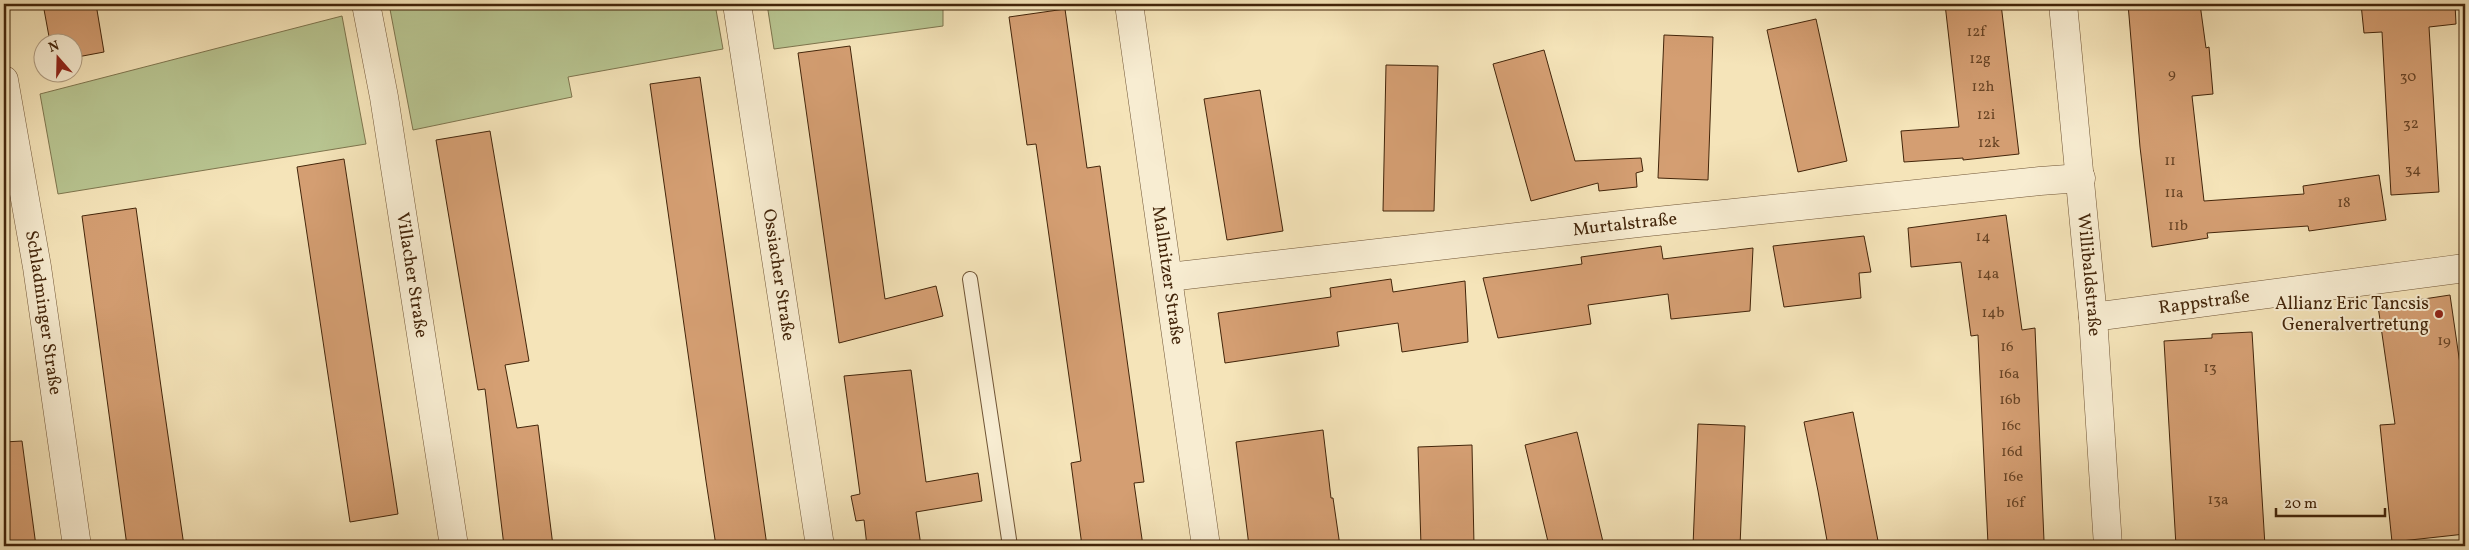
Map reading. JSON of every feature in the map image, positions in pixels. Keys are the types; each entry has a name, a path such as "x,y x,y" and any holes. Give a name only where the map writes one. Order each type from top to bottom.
{"street":[{"name":"Villacher Straße","path":"366,4 385,107 454,546"},
{"name":"Ossiacher Straße","path":"737,4 820,546"},
{"name":"Mallnitzer Straße","path":"1129,4 1206,546"},
{"name":"Willibaldstraße","path":"2063,4 2093,317 2108,546"},
{"name":"Schladminger Straße","path":"4,80 36,267 77,546"},
{"name":"Murtalstraße","path":"1169,278 1667,220 2040,180 2081,178"},
{"name":"Rappstraße","path":"2093,317 2465,268"}],"lane":[{"path":"970,279 1010,546"}],"green space":[{"path":"389,4 715,4 723,49 568,77 572,97 413,130"},
{"path":"767,4 950,4 943,5 943,26 774,49"},
{"path":"342,16 366,144 58,194 40,94"}],"building":[{"path":"43,4 96,4 104,52 82,56 82,32 48,32"},
{"path":"1945,4 2001,4 2019,154 1963,160 1963,158 1904,162 1901,131 1959,127"},
{"path":"2128,4 2200,4 2206,48 2209,47 2213,94 2192,96 2204,201 2304,194 2303,186 2379,175 2386,220 2309,231 2308,226 2207,233 2208,238 2152,247 2140,147"},
{"path":"2361,4 2455,4 2456,24 2429,27 2439,192 2391,195 2382,32 2364,33"},
{"path":"1065,9 1087,168 1100,166 1144,482 1134,483 1143,546 1082,546 1071,463 1081,461 1036,144 1027,145 1009,17"},
{"path":"1816,19 1847,161 1798,172 1767,30"},
{"path":"1664,35 1713,37 1708,180 1658,178"},
{"path":"850,46 885,299 936,286 943,316 839,343 798,53"},
{"path":"1544,50 1575,161 1641,158 1643,171 1636,173 1637,187 1599,191 1598,183 1531,201 1493,64"},
{"path":"1386,65 1438,66 1434,211 1383,211"},
{"path":"700,77 767,546 716,546 706,481 650,84"},
{"path":"1260,90 1283,231 1227,240 1204,99"},
{"path":"490,131 529,361 505,365 517,428 538,425 553,546 504,546 485,389 478,390 436,140"},
{"path":"344,159 398,514 350,522 297,167"},
{"path":"136,208 184,546 127,546 82,216"},
{"path":"2006,215 2022,330 2035,328 2044,541 1988,544 1978,335 1971,336 1961,262 1911,267 1908,228"},
{"path":"1864,236 1871,272 1859,273 1861,298 1784,307 1773,246"},
{"path":"1661,246 1663,259 1753,248 1750,311 1671,319 1668,294 1588,305 1591,324 1498,338 1483,278 1582,264 1581,257"},
{"path":"1391,279 1393,292 1465,281 1468,342 1402,352 1398,323 1337,332 1339,346 1225,363 1218,313 1331,297 1330,288"},
{"path":"2450,295 2465,399 2465,534 2392,542 2380,425 2395,424 2378,306"},
{"path":"2252,332 2265,546 2176,546 2164,341 2212,338 2212,334"},
{"path":"911,370 926,482 978,473 982,501 916,512 921,546 867,546 864,520 856,521 851,496 860,494 844,376"},
{"path":"1853,412 1879,546 1828,546 1804,422"},
{"path":"1698,424 1745,426 1740,546 1693,546"},
{"path":"1323,430 1331,498 1333,498 1340,546 1249,546 1236,442"},
{"path":"1577,432 1604,546 1549,546 1525,445"},
{"path":"22,441 36,546 4,546 4,442"},
{"path":"1472,445 1474,546 1421,546 1418,447"}],"place":[{"name":"Allianz Eric Tancsis Generalvertretung","path":"2439,314"}]}
